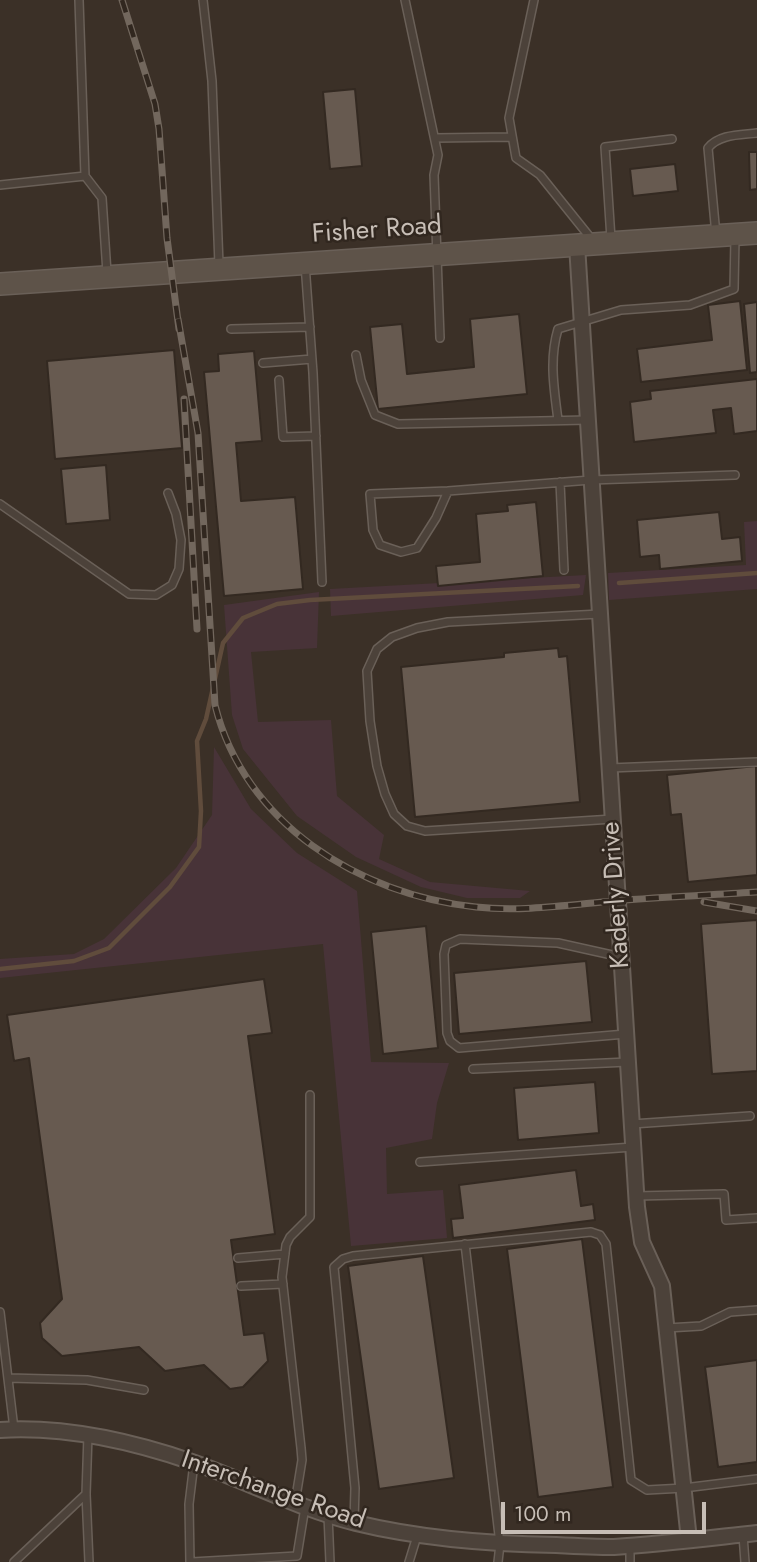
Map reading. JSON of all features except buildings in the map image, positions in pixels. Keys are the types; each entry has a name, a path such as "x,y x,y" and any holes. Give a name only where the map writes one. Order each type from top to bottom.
{"main road":[{"name":"Fisher Road","path":"0,284 757,233"}],"street":[{"name":"Kaderly Drive","path":"594,244 582,321 636,1196 642,1242 662,1286 689,1540"},
{"name":"Interchange Road","path":"7,1430 35,1428 88,1435 144,1447 194,1462 300,1505 354,1522 417,1536 500,1544 630,1545 750,1534"}],"lane":[{"path":"79,0 85,176 102,198 107,277"},
{"path":"203,0 212,81 219,270"},
{"path":"405,0 438,155 434,175 440,338"},
{"path":"534,0 509,118 516,158 540,175 594,244"},
{"path":"558,420 552,348 558,329 621,310 690,305 734,289 708,148 713,141 736,135 757,134"},
{"path":"435,138 511,137"},
{"path":"594,244 605,147 672,139"},
{"path":"0,185 85,176"},
{"path":"305,264 322,582"},
{"path":"230,329 310,327"},
{"path":"356,355 361,380 374,415 398,424 588,420"},
{"path":"263,363 312,359"},
{"path":"279,380 283,438 316,436"},
{"path":"449,491 417,548 401,552 380,545 373,530 370,494 591,480 734,475"},
{"path":"560,482 565,570"},
{"path":"0,504 129,594 156,595 172,585 179,569 181,540 176,514 167,493"},
{"path":"600,614 448,622 417,628 392,637 377,649 367,671 369,708 377,766 385,794 394,814 407,826 425,831 613,819"},
{"path":"609,768 757,762"},
{"path":"621,957 558,943 460,939 446,945 444,954 447,1033 450,1041 459,1048 626,1034"},
{"path":"473,1069 628,1062"},
{"path":"194,1462 189,1504 191,1562 297,1556 302,1448 283,1284 286,1245 290,1237 310,1217 310,1095"},
{"path":"631,1125 750,1116"},
{"path":"421,1162 633,1147"},
{"path":"636,1196 724,1194 726,1220 757,1218"},
{"path":"354,1522 355,1488 334,1267 343,1259 353,1256 465,1244 591,1232 600,1235 606,1244 631,1480 647,1490 757,1479"},
{"path":"465,1244 500,1544 498,1562"},
{"path":"239,1258 285,1254"},
{"path":"241,1286 283,1284"},
{"path":"666,1328 701,1326 730,1312 757,1310"},
{"path":"0,1312 8,1378 7,1430"},
{"path":"8,1378 87,1380 144,1390"},
{"path":"88,1435 86,1494 89,1562"},
{"path":"14,1562 86,1494"},
{"path":"328,1514 330,1562"},
{"path":"746,1562 750,1534"},
{"path":"409,1562 417,1536"},
{"path":"630,1545 630,1562"}],"shaded area":[{"path":"757,521 757,589 609,600 608,573 746,565 744,522"},
{"path":"586,575 583,595 331,616 330,589"},
{"path":"319,592 317,648 251,652 258,722 331,720 337,796 384,835 379,859 430,882 530,891 520,898 467,898 421,887 356,857 297,816 243,749 232,715 224,605"},
{"path":"214,747 251,809 297,853 357,891 371,1062 449,1063 437,1103 432,1139 386,1148 387,1194 443,1190 447,1238 351,1246 323,944 0,978 0,959 74,954 104,939 176,868 212,815"}],"waterway":[{"path":"619,583 757,573"},
{"path":"0,969 74,961 109,948 170,887 199,847 201,811 197,741 206,719 223,643 243,618 277,604 310,600 578,586"}],"railway":[{"path":"122,0 155,104 167,238 179,329"},
{"path":"178,319 198,433 215,705 230,747 252,785 279,818 312,846 350,869 390,887 432,900 476,907 527,908 757,892"},
{"path":"184,399 197,629"},
{"path":"704,902 757,911"}]}
